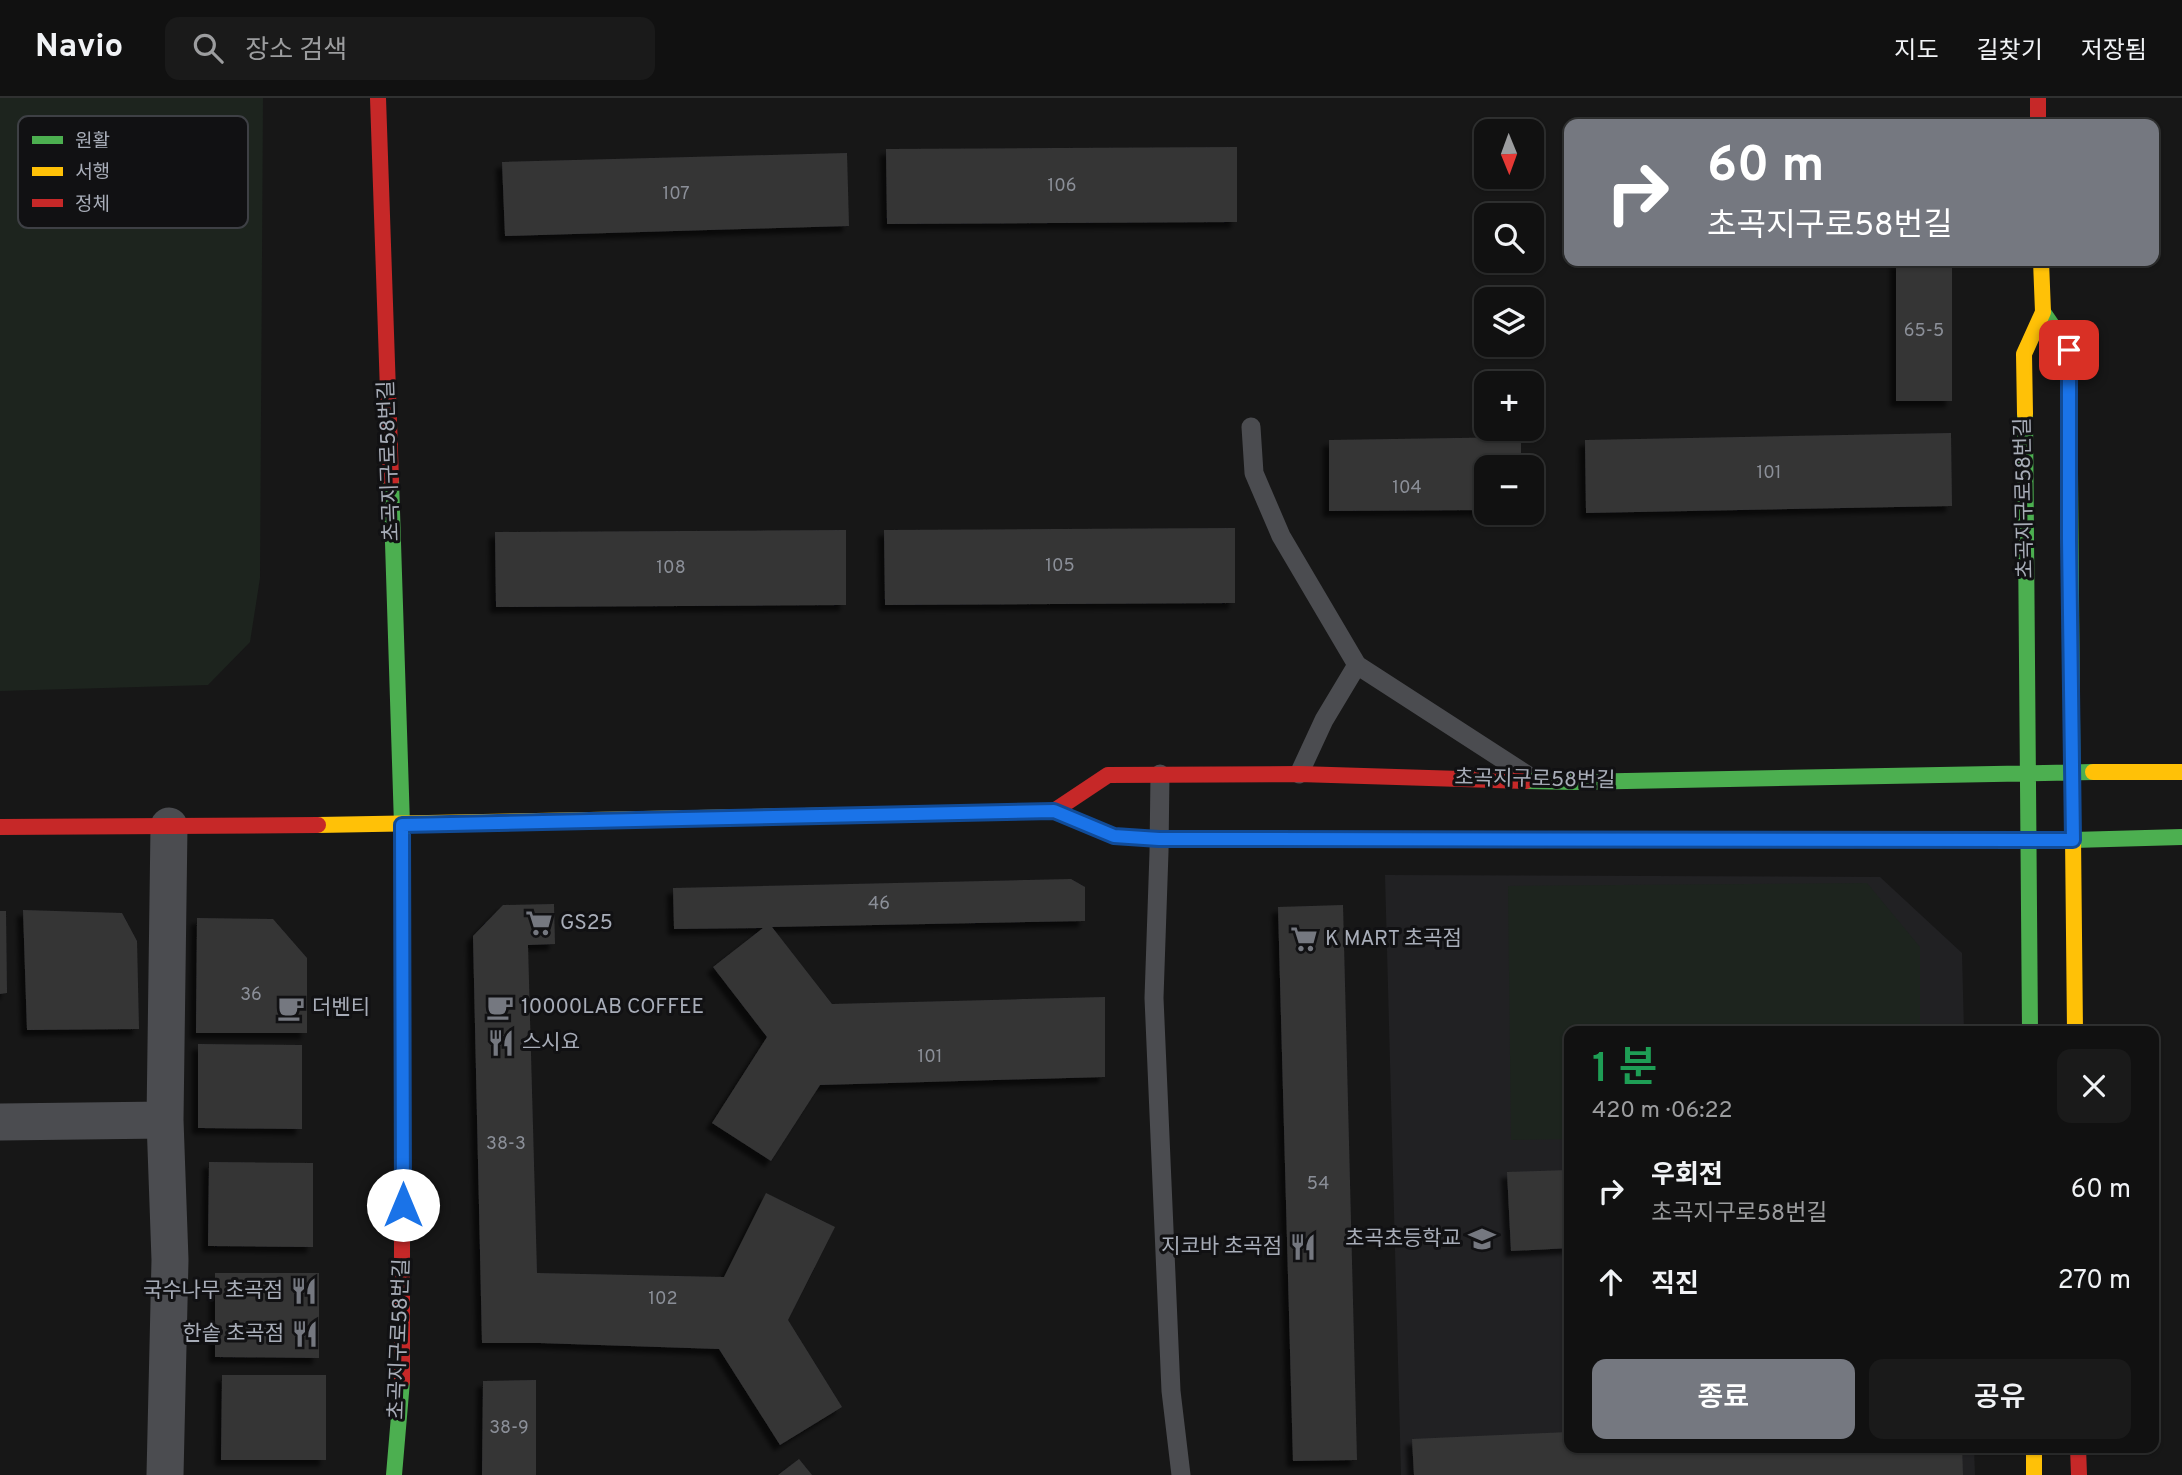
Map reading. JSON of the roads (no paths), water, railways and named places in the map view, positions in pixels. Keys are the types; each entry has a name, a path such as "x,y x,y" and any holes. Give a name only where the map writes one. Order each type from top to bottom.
{"street":[{"name":"초곡지구로58번길","path":"378,98 402,825 403,1367 394,1475"},
{"path":"2038,98 2038,119"},
{"name":"초곡지구로58번길","path":"2030,1026 2024,354 2043,312 2041,266"},
{"name":"초곡지구로58번길","path":"2043,312 2069,350 2075,1026"},
{"name":"초곡지구로58번길","path":"1054,811 1108,775 1298,774 1575,782 2028,772 2182,772"},
{"path":"0,827 402,825 1054,811 1114,836 1159,839 2073,840 2182,837"},
{"path":"165,1475 170,1260 165,1120 169,826"},
{"path":"0,1122 165,1120"},
{"path":"2034,1453 2034,1475"},
{"path":"2078,1453 2079,1475"}],"lane":[{"path":"1251,427 1254,473 1282,536 1357,665 1537,781"},
{"path":"1298,774 1324,720 1357,665"},
{"path":"1160,774 1154,998 1171,1391 1181,1475"}],"place":[{"name":"GS25","path":"539,923"},
{"name":"K MART 초곡점","path":"1304,939"},
{"name":"10000LAB COFFEE","path":"500,1007"},
{"name":"더벤티","path":"291,1008"},
{"name":"스시요","path":"501,1043"},
{"name":"초곡초등학교","path":"1482,1239"},
{"name":"지코바 초곡점","path":"1303,1247"},
{"name":"국수나무 초곡점","path":"304,1291"},
{"name":"한솥 초곡점","path":"305,1334"}]}
